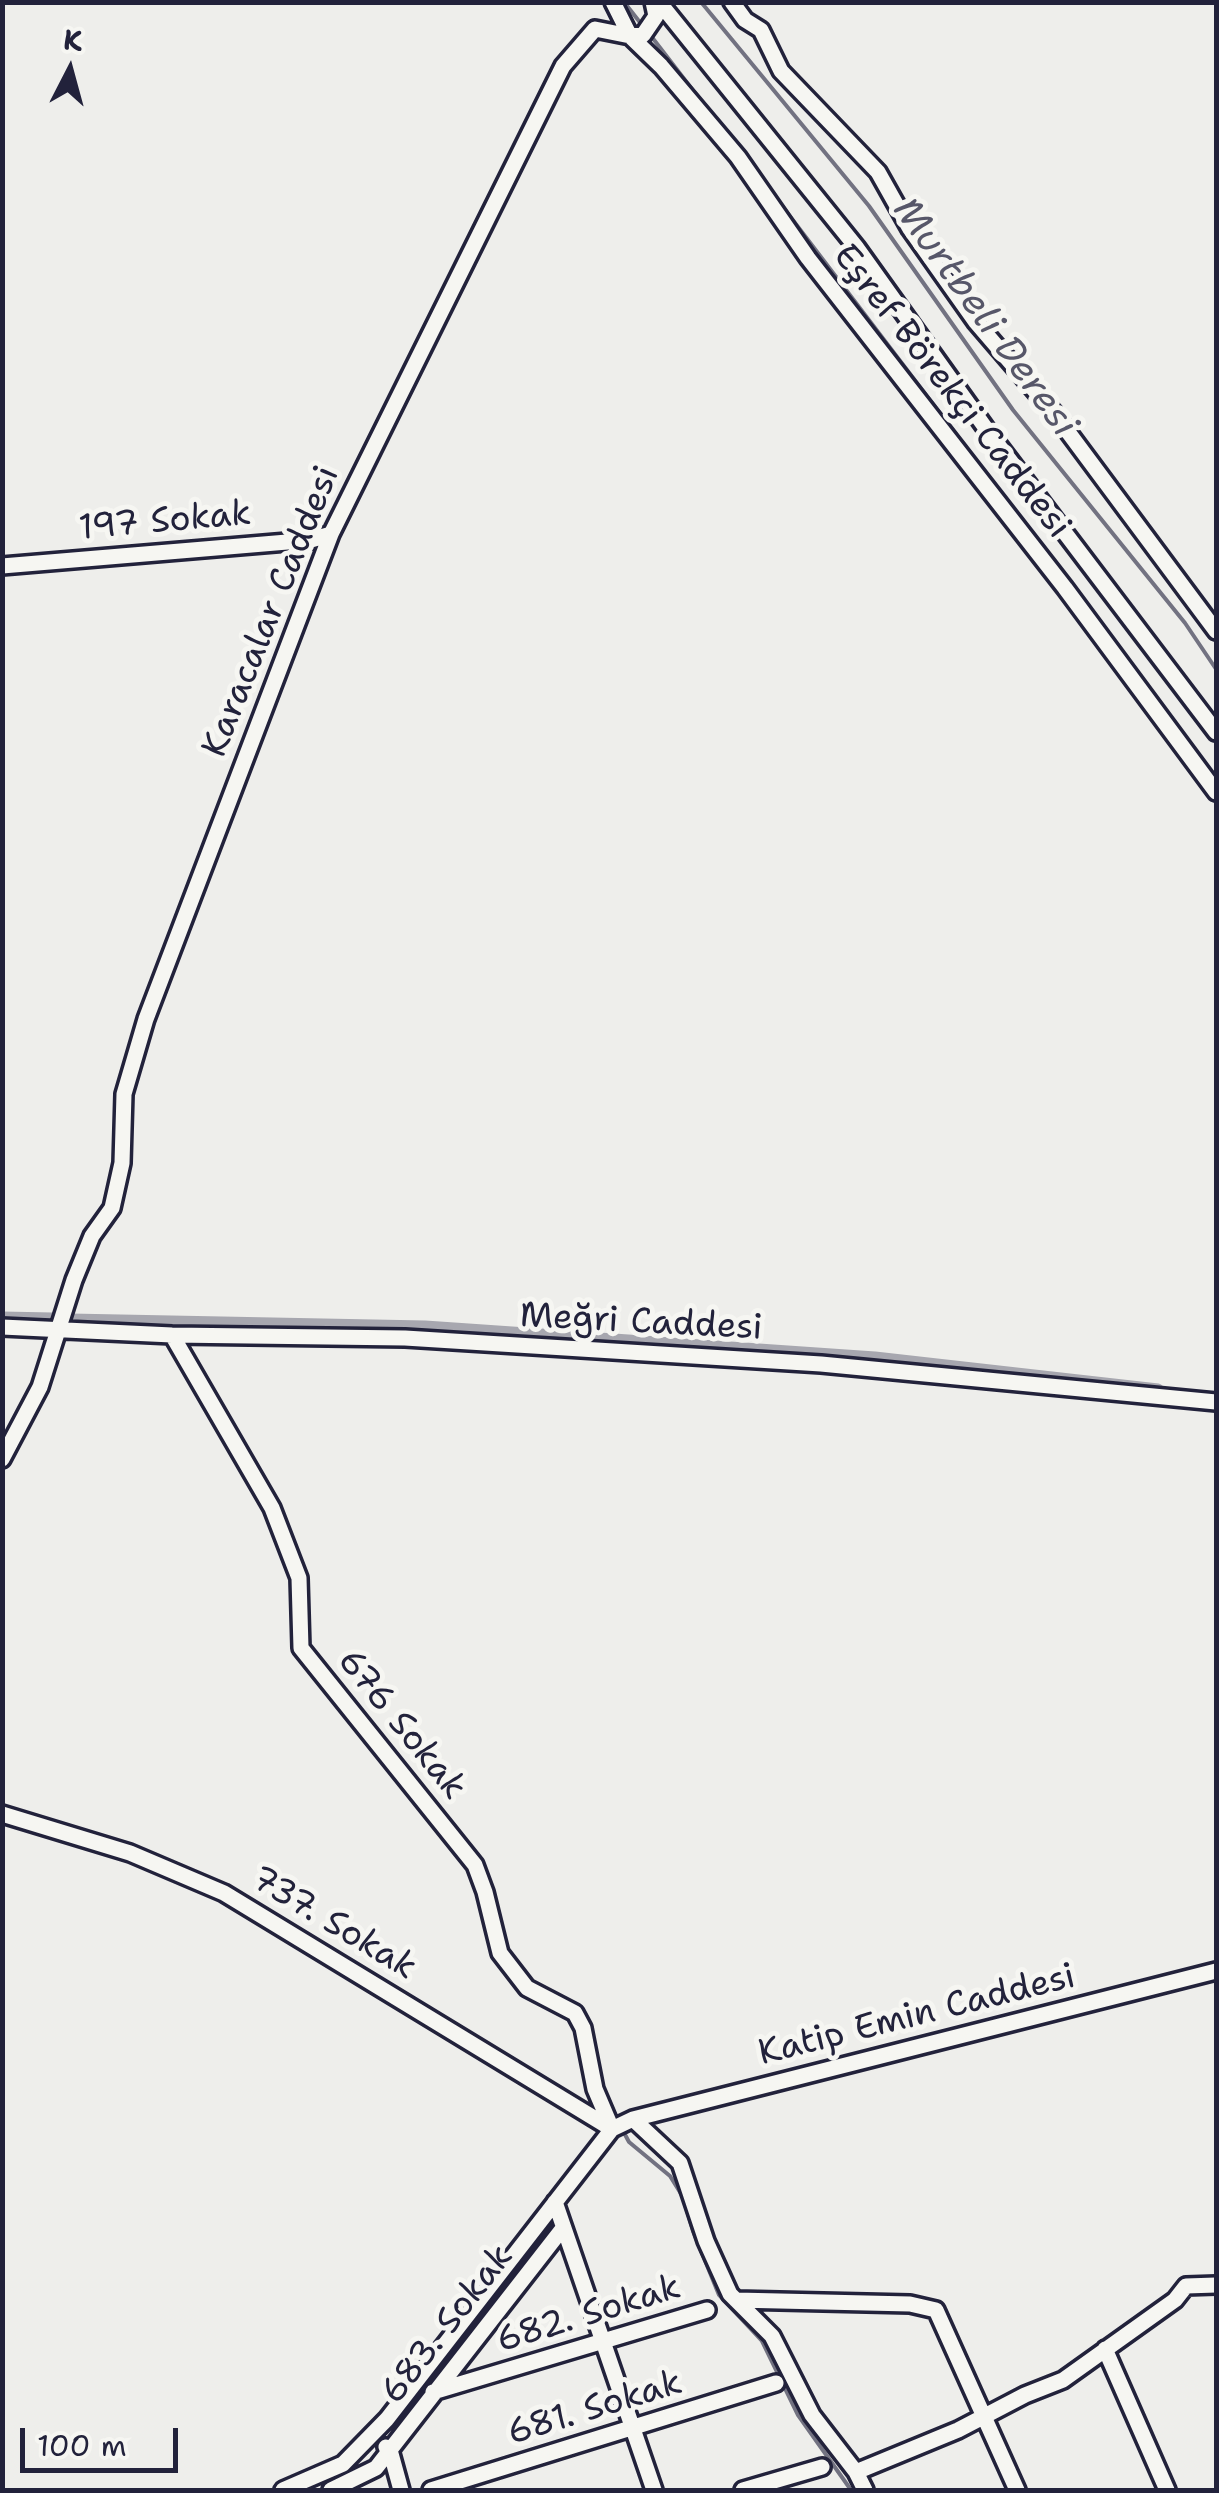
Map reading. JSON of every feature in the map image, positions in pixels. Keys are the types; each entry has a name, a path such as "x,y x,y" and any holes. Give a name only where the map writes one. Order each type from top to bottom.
{"street":[{"name":"Eşref Börekçi Caddesi","path":"613,2 738,157 808,258 1065,588 1216,792"},
{"path":"641,33 656,16 656,2"},
{"path":"656,2 856,248 987,430 1216,732"},
{"path":"732,2 745,20 761,30 781,71 878,172 910,229 975,321 1054,413 1216,630"},
{"name":"Karacalar Caddesi","path":"2,1458 40,1387 92,1236 112,1208 122,1163 124,1094 146,1020 331,534 564,66 595,30 641,33"},
{"name":"197 Sokak","path":"2,566 311,540 331,534"},
{"name":"Meğri Caddesi","path":"2,1327 172,1335 405,1338 821,1364 1216,1402"},
{"name":"676 Sokak","path":"172,1335 272,1508 299,1578 301,1648 475,1865 486,1892 500,1953 528,1988 574,2013 583,2028 595,2089 621,2125"},
{"name":"737. Sokak","path":"2,1814 130,1853 224,1893 621,2125"},
{"name":"Katip Emin Caddesi","path":"621,2125 1216,1970"},
{"path":"283,2490 343,2464 372,2434 554,2202 621,2125 680,2162 706,2241 730,2294 772,2336 812,2414 865,2490"},
{"path":"554,2202 654,2490"},
{"name":"683. Sokak","path":"331,2490 376,2468 563,2228"},
{"path":"856,2472 1063,2380 1175,2300 1186,2286 1216,2285"},
{"path":"736,2300 936,2310 1017,2490"},
{"name":"682. Sokak","path":"432,2392 706,2310"},
{"path":"1105,2349 1167,2490"},
{"name":"681. Sokak","path":"431,2490 776,2383"},
{"path":"372,2434 390,2450 402,2490"},
{"path":"743,2490 822,2467"}],"waterway":[{"path":"624,2 642,25"},
{"name":"Murtbeli Deresi","path":"701,2 869,206 1013,410 1185,623 1216,669"},
{"path":"651,36 712,115"},
{"path":"776,198 1019,517"},
{"path":"2,1317 53,1318"},
{"path":"70,1319 425,1326 875,1357 1158,1389"},
{"path":"622,2129 629,2142 670,2176 683,2197 719,2295 762,2341 798,2415 851,2490"}]}
